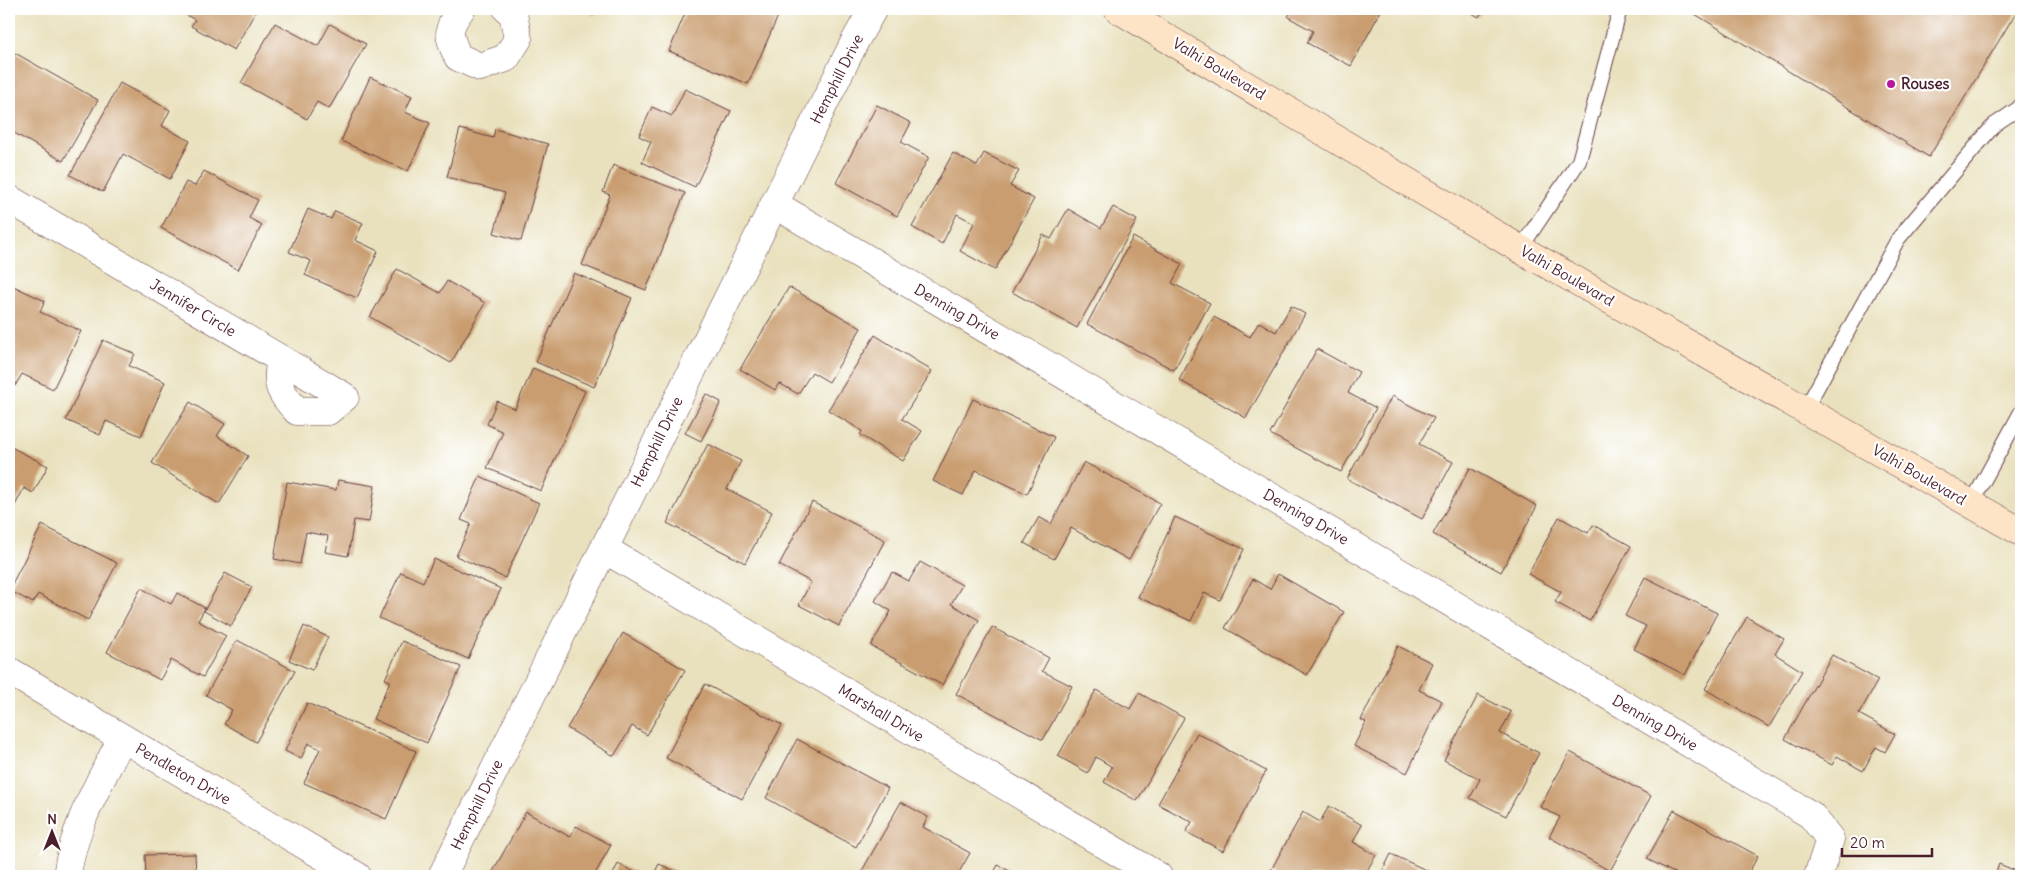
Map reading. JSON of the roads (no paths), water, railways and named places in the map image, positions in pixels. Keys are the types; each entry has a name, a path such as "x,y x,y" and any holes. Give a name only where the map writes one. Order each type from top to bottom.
{"street":[{"path":"455,11 449,30 450,40 458,57 480,67 506,58 518,39 513,14 506,9"},
{"name":"Hemphill Drive","path":"442,876 855,41 873,9"},
{"name":"Valhi Boulevard","path":"1118,9 1520,249 2021,532"},
{"name":"Jennifer Circle","path":"9,199 345,397 328,411 298,411 282,394 277,378 281,360"},
{"name":"Denning Drive","path":"774,204 1811,815 1830,839 1818,876"},
{"name":"Marshall Drive","path":"604,549 1158,876"},
{"name":"Pendleton Drive","path":"9,671 357,876"},
{"path":"67,876 70,854 88,807 122,738"}],"lane":[{"path":"1520,249 1579,161 1620,9"},
{"path":"1805,410 1898,240 1994,125 2021,105"},
{"path":"1971,504 2021,412"}],"place":[{"name":"Rouses","path":"1891,84"}]}
